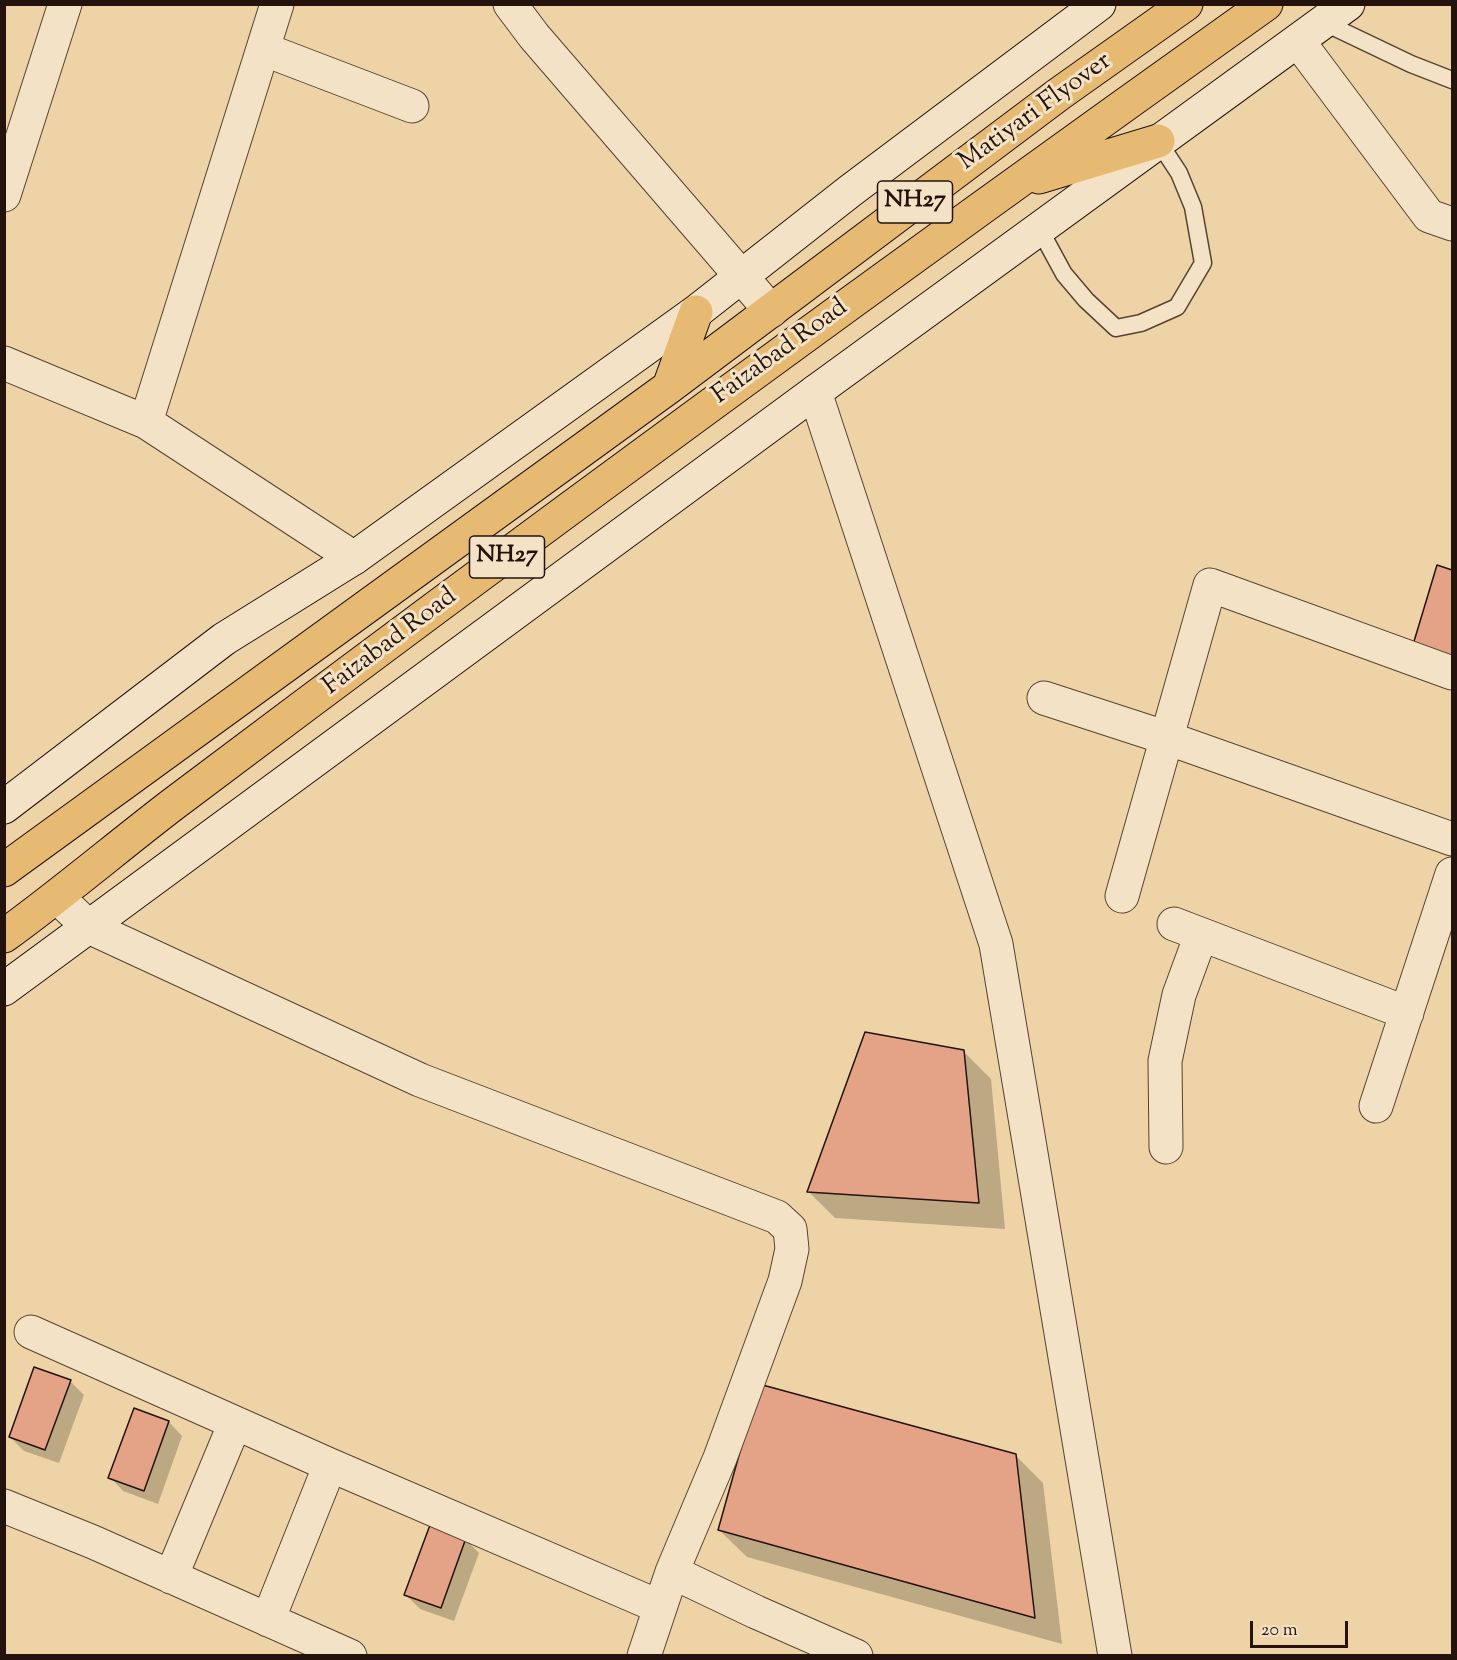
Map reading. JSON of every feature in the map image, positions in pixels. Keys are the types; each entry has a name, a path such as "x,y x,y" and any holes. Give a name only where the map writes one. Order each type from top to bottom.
{"highway":[{"name":"Matiyari Flyover","path":"771,310 1059,94 1186,4"},
{"name":"Matiyari Flyover","path":"1014,185 1266,4"},
{"path":"1014,185 1158,141"},
{"name":"Faizabad Road","path":"4,936 207,779 810,332 1014,185"},
{"name":"Faizabad Road","path":"4,870 669,387 771,310"},
{"path":"669,387 696,312"}],"street":[{"path":"4,195 14,127 65,4"},
{"path":"146,422 277,4"},
{"path":"510,4 534,36 771,310"},
{"path":"4,807 224,639 354,558 696,312 850,191 1100,4"},
{"path":"4,988 1323,22 1429,216 1452,224"},
{"path":"263,49 412,106"},
{"path":"4,363 146,422 354,558"},
{"path":"815,392 996,944 1115,1656"},
{"path":"1122,896 1210,585 1452,673"},
{"path":"1044,698 1167,738 1452,839"},
{"path":"1376,1106 1452,874"},
{"path":"57,897 89,927 420,1080 777,1217 790,1229 792,1249 785,1281 720,1458 672,1572 644,1656"},
{"path":"1166,1147 1165,1061 1179,995 1187,929 1407,1013"},
{"path":"31,1332 330,1465 660,1607"},
{"path":"171,1576 235,1423"},
{"path":"268,1620 330,1465"},
{"path":"4,1506 171,1576 350,1656"},
{"path":"672,1572 856,1656"}],"lane":[{"path":"1323,22 1411,64 1452,80"},
{"path":"1039,228 1064,274 1086,300 1116,328 1141,324 1177,307 1203,263 1193,207 1179,173 1158,141"}],"building":[{"path":"1437,565 1452,570 1452,660 1412,648"},
{"path":"865,1032 964,1050 979,1203 807,1192"},
{"path":"34,1367 71,1380 45,1450 9,1437"},
{"path":"759,1384 1016,1454 1035,1618 718,1530"},
{"path":"134,1408 169,1421 144,1491 108,1478"},
{"path":"430,1525 466,1538 441,1608 404,1595"}]}
